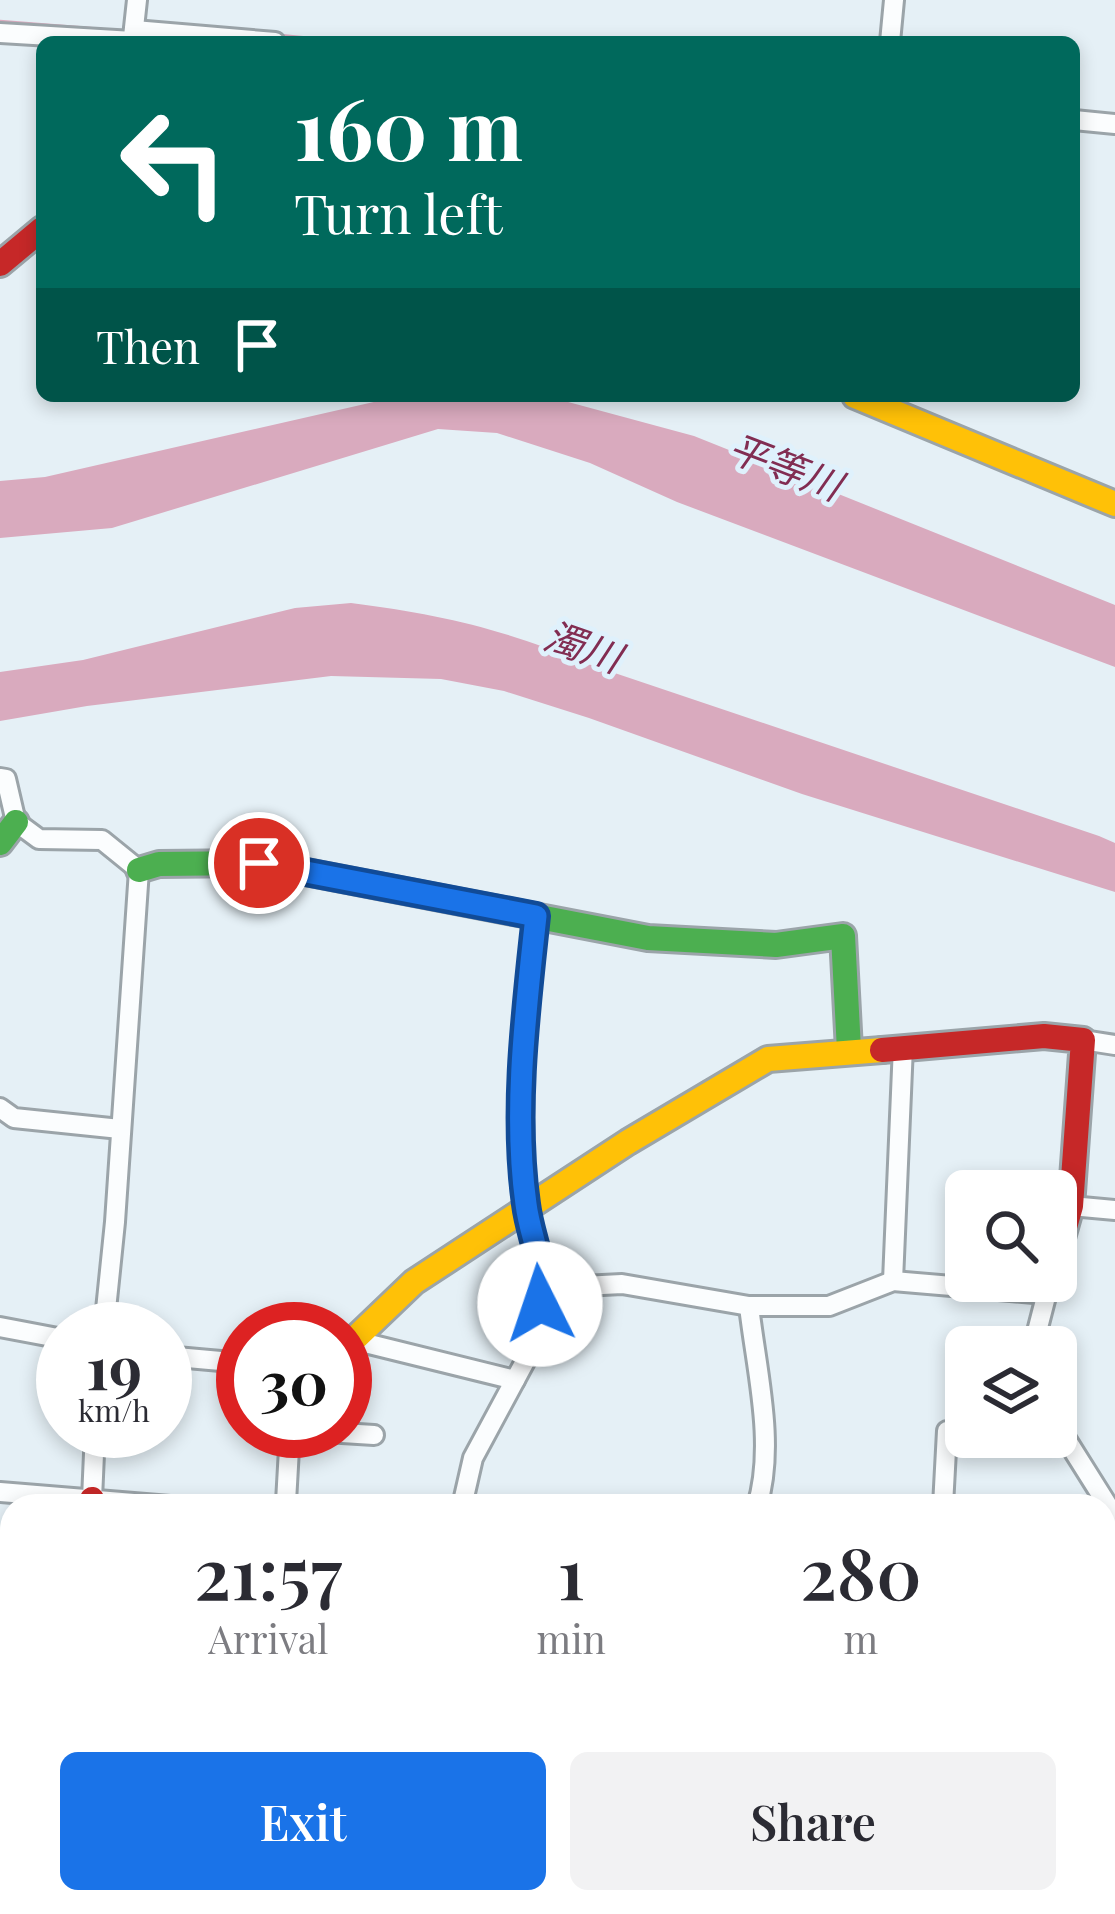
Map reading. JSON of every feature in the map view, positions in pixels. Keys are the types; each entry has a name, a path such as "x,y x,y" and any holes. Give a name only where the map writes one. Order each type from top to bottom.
{"street":[{"path":"133,36 136,0"},
{"path":"891,36 894,0"},
{"path":"0,33 80,36"},
{"path":"1080,121 1115,124"},
{"path":"0,264 36,234"},
{"path":"869,402 1115,504"},
{"path":"0,778 5,779 16,822 39,839 102,840 139,870 106,1302"},
{"path":"0,843 16,822"},
{"path":"139,870 159,864 259,863 648,938 776,945 843,936 849,1050"},
{"path":"465,1494 473,1459 529,1354 544,1288 526,1207 523,1120 527,1000 536,916"},
{"path":"372,1322 414,1282 526,1207 768,1059 1043,1036 1115,1045"},
{"path":"1074,1170 1083,1040"},
{"path":"893,1281 903,1046"},
{"path":"0,1108 14,1118 120,1129"},
{"path":"1077,1207 1115,1210"},
{"path":"544,1288 622,1284 748,1306 829,1306 893,1281 945,1283"},
{"path":"748,1306 764,1439 761,1494"},
{"path":"0,1327 36,1334"},
{"path":"372,1349 515,1380"},
{"path":"943,1494 945,1456"},
{"path":"1077,1456 1101,1494"},
{"path":"92,1494 93,1458"},
{"path":"286,1494 288,1458"}],"shaded area":[{"path":"374,402 568,402 694,436 1115,605 1115,667 677,502 590,463 497,433 438,429 112,528 0,538 0,481 45,477"},
{"path":"351,603 498,632 1099,836 1115,843 1115,892 802,794 504,691 441,679 331,676 0,721 0,672 83,660 295,608"}],"waterway":[{"path":"0,22 102,30"}],"traffic: fast":[{"path":"0,843 16,822"},
{"path":"139,870 159,864 259,863 648,938 776,945 843,936 849,1050"}],"traffic: slow":[{"path":"869,402 1115,504"},
{"path":"372,1322 414,1282 628,1142 768,1059 882,1050"}],"traffic: jam":[{"path":"0,264 36,234"},
{"path":"882,1050 1044,1036 1083,1040 1074,1170"}],"route":[{"path":"259,863 536,916 527,1000 523,1120 526,1207 544,1288 540,1304"}],"water label":[{"name":"平等川","path":"785,467"},
{"name":"濁川","path":"583,647"}]}
